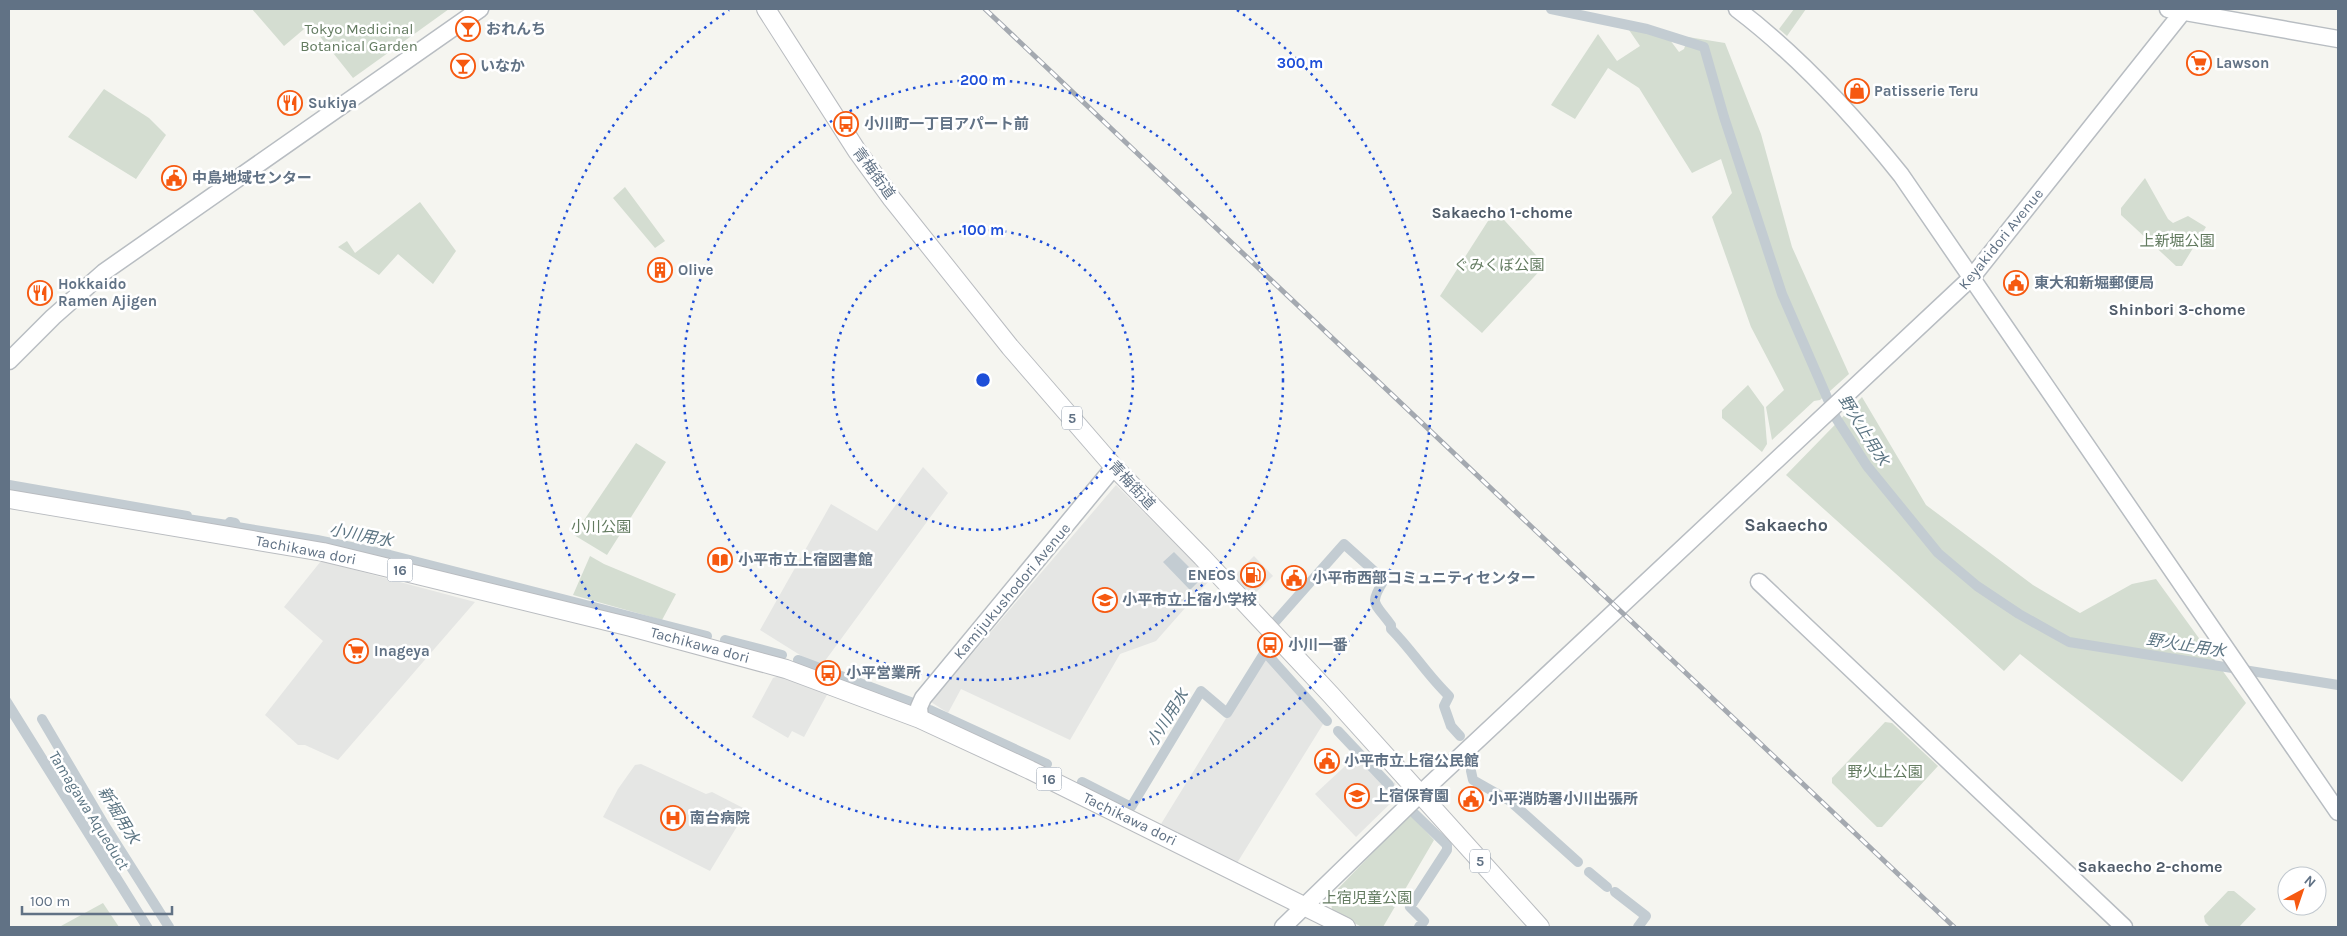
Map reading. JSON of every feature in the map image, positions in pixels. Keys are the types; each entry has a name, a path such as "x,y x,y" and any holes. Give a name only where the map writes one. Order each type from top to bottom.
{"main road":[{"name":"青梅街道","path":"766,9 857,151 892,199 1010,347 1114,467 1202,557 1540,927"},
{"name":"Tachikawa dori","path":"9,498 323,552 519,598 773,665 920,719 1030,770 1346,927"}],"street":[{"path":"9,361 53,317 104,272 480,9"},
{"path":"1737,9 1782,48 1853,116 1900,176 1972,277 2338,812"},
{"path":"2179,10 2338,39"},
{"name":"Keyakidori Avenue","path":"1282,927 1420,794 1972,277 2179,10"},
{"name":"Kamijukushodori Avenue","path":"920,719 920,707 923,698 1114,467"},
{"path":"1759,582 2124,927"}],"shaded area":[{"path":"923,467 948,493 822,665 808,660 760,630 831,504 877,531"},
{"name":"小平市立上宿小学校","path":"1116,485 1208,576 1208,582 1156,641 1120,654 1070,740 961,689 948,713 931,702"},
{"path":"1174,552 1201,579 1190,590 1163,562"},
{"path":"1254,556 1273,576 1251,597 1235,582 1235,575"},
{"path":"321,561 475,602 338,760 305,745 298,745 265,715 323,641 284,607"},
{"path":"1265,655 1325,721 1237,863 1161,824"},
{"path":"779,676 828,693 804,737 792,731 788,738 752,717 773,678"},
{"path":"9,696 153,927 141,927 9,716"},
{"name":"上宿保育園","path":"1357,755 1381,781 1390,786 1395,782 1397,797 1356,837 1315,794"},
{"name":"南台病院","path":"641,764 706,794 712,792 747,810 710,871 603,817 618,789 635,765"}],"green space":[{"name":"Tokyo Medicinal Botanical Garden","path":"252,9 449,9 353,78 310,24 284,46"},
{"path":"1794,9 1806,9 1787,36 1779,29"},
{"path":"1627,27 1667,36 1679,52 1684,49 1688,37 1725,43 1761,134 1792,247 1849,374 1820,400 1814,401 1772,440 1766,407 1784,390 1751,327 1712,217 1732,193 1721,159 1692,173 1639,88 1608,68 1575,119 1551,105 1598,34 1617,61 1640,46"},
{"path":"104,89 149,118 166,135 136,179 68,137"},
{"name":"上新堀公園","path":"2145,178 2168,219 2173,223 2188,216 2206,227 2182,266 2176,266 2121,215 2121,208"},
{"path":"625,187 665,241 655,248 613,198"},
{"path":"420,202 456,251 433,284 398,254 379,275 338,247 347,241 355,253"},
{"name":"ぐみくぼ公園","path":"1495,210 1545,265 1482,333 1440,296"},
{"path":"1748,385 1764,407 1767,444 1762,452 1722,418 1722,410"},
{"path":"1862,397 1926,505 2033,585 2080,613 2132,584 2156,579 2246,703 2182,782 2020,654 2004,671 1786,475"},
{"name":"小川公園","path":"636,443 666,462 607,555 574,535"},
{"path":"590,556 604,564 676,594 662,620 573,595"},
{"name":"野火止公園","path":"1885,722 1892,723 1938,766 1882,827 1877,827 1832,783 1832,778"},
{"name":"上宿児童公園","path":"1410,814 1434,840 1383,927 1362,927 1332,912 1331,896"},
{"path":"2228,891 2234,891 2256,909 2239,927 2210,927 2205,922 2204,916"},
{"path":"103,903 119,927 61,926"}],"waterway":[{"name":"野火止用水","path":"1551,9 1647,29 1704,47 1724,117 1782,294 1836,418 1867,466 1938,553 1977,586 2019,614 2069,642 2338,685"},
{"name":"小川用水","path":"9,485 187,516 187,519 227,525 230,522 235,523 237,527 317,540 390,555 707,636"},
{"name":"小川用水","path":"1275,622 1344,544 1384,580 1376,595 1376,604 1391,625 1391,629 1449,696 1444,706 1451,726 1460,736"},
{"name":"小川用水","path":"725,640 782,655"},
{"name":"小川用水","path":"1082,782 1131,807 1201,691 1227,713 1265,652 1327,721"},
{"name":"小川用水","path":"798,660 913,703"},
{"name":"小川用水","path":"930,710 1047,764"},
{"name":"新堀用水","path":"42,719 105,826 169,927"},
{"name":"小川用水","path":"1338,731 1389,785"},
{"path":"1471,771 1473,780 1510,801 1578,862"},
{"path":"1415,814 1447,845 1447,850 1410,907 1424,921 1419,927"},
{"path":"1589,872 1607,887"},
{"path":"1615,892 1646,916 1638,927"}],"railway":[{"path":"985,9 1954,927"}],"place":[{"name":"おれんち","path":"468,29"},
{"name":"Lawson","path":"2199,63"},
{"name":"いなか","path":"463,66"},
{"name":"Patisserie Teru","path":"1857,91"},
{"name":"Sukiya","path":"290,103"},
{"name":"小川町一丁目アパート前","path":"846,124"},
{"name":"中島地域センター","path":"174,178"},
{"name":"Olive","path":"660,270"},
{"name":"東大和新堀郵便局","path":"2016,283"},
{"name":"Hokkaido Ramen Ajigen","path":"40,293"},
{"name":"小平市立上宿図書館","path":"720,560"},
{"name":"ENEOS","path":"1253,575"},
{"name":"小平市西部コミュニティセンター","path":"1294,578"},
{"name":"小平市立上宿小学校","path":"1105,600"},
{"name":"小川一番","path":"1270,645"},
{"name":"Inageya","path":"356,651"},
{"name":"小平営業所","path":"828,673"},
{"name":"小平市立上宿公民館","path":"1327,761"},
{"name":"上宿保育園","path":"1357,796"},
{"name":"小平消防署小川出張所","path":"1471,799"},
{"name":"南台病院","path":"673,818"}],"district":[{"name":"Sakaecho 1-chome","path":"1502,212"},
{"name":"Shinbori 3-chome","path":"2177,309"},
{"name":"Sakaecho","path":"1786,525"},
{"name":"Sakaecho 2-chome","path":"2150,866"}],"water label":[{"name":"Tamagawa Aqueduct","path":"89,810"}]}
